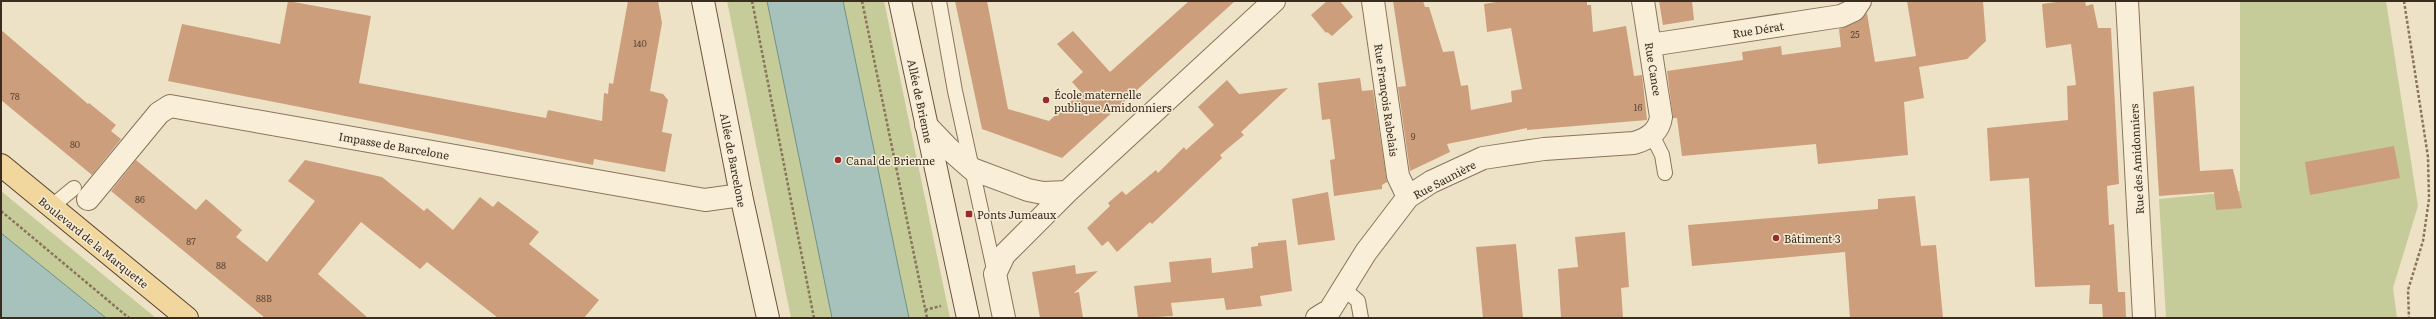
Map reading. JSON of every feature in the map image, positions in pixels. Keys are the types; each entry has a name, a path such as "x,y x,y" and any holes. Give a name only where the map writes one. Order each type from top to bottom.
{"main road":[{"name":"Boulevard de la Marquette","path":"1,165 187,318"}],"street":[{"name":"Allée de Barcelone","path":"703,1 741,195 768,318"},
{"name":"Allée de Brienne","path":"900,1 968,318"},
{"path":"1004,318 995,274 1004,255 1067,192 1274,1"},
{"name":"Rue François Rabelais","path":"1373,1 1398,176 1408,197"},
{"name":"Rue Cance","path":"1643,1 1661,116 1660,125 1652,135"},
{"name":"Rue Dérat","path":"1650,45 1841,16 1854,10 1860,1"},
{"name":"Rue des Amidonniers","path":"2127,1 2144,318"},
{"name":"Impasse de Barcelone","path":"81,194 159,113 170,106 705,200 741,195"},
{"path":"926,125 948,148 972,169 1028,190 1043,193 1067,192"},
{"name":"Rue Saunière","path":"1317,318 1330,310 1366,252 1408,197 1431,182 1483,158 1544,149 1634,143 1652,135"}],"lane":[{"path":"939,1 955,91 995,274"},
{"path":"1652,135 1662,155 1665,173"},
{"path":"51,206 81,194"},
{"path":"1344,289 1358,301 1361,318"}],"path":[{"path":"752,1 814,318"},
{"path":"862,1 927,318"},
{"path":"2404,1 2428,158 2429,199 2423,241 2408,290 2410,318"},
{"path":"1,211 129,318"}],"green space":[{"path":"727,1 767,1 832,318 791,318"},
{"path":"843,1 884,1 950,318 909,318"},
{"path":"2240,1 2386,1 2418,206 2393,288 2397,318 2166,318 2159,199 2240,191"},
{"path":"1,191 156,318 106,318 1,233"}],"water":[{"name":"Canal de Brienne","path":"767,1 843,1 909,318 832,318"},
{"path":"1,233 106,318 1,318"}],"building":[{"path":"288,1 371,16 359,83 546,118 548,110 602,121 604,93 608,94 609,83 613,84 628,1 658,1 662,23 650,91 663,94 668,100 662,132 672,134 665,172 594,159 593,165 168,81 182,24 280,44"},
{"path":"955,1 987,1 1008,109 1049,121 1081,92 1072,82 1083,72 1057,44 1073,31 1110,72 1189,1 1235,1 1062,158 982,129"},
{"path":"1327,1 1340,1 1353,17 1332,36 1327,32 1326,33 1311,15"},
{"path":"1393,1 1423,1 1425,7 1429,7 1443,52 1454,51 1461,86 1468,85 1471,110 1512,102 1511,91 1522,89 1511,28 1487,32 1484,4 1502,1 1587,1 1587,5 1591,5 1593,32 1626,26 1634,76 1642,75 1647,120 1527,130 1527,128 1447,144 1450,152 1410,171 1398,87 1406,86"},
{"path":"1659,1 1692,1 1694,20 1663,25"},
{"path":"1907,1 1983,1 1986,41 1967,59 1919,67 1924,98 1904,102 1908,155 1818,164 1816,144 1682,156 1677,118 1673,118 1667,71 1743,60 1742,52 1781,46 1782,55 1841,47 1839,29 1859,21 1867,13 1875,62 1916,56"},
{"path":"2064,1 2085,1 2086,6 2093,4 2098,28 2111,28 2119,184 2107,186 2109,225 2114,224 2118,292 2125,292 2126,318 2103,318 2102,304 2089,304 2090,285 2035,287 2029,178 1990,181 1987,128 2068,120 2067,86 2076,85 2071,44 2046,48 2042,4"},
{"path":"1,30 88,104 89,103 116,125 111,131 121,139 92,175 1,100"},
{"path":"1360,78 1362,91 1373,90 1387,182 1382,185 1382,189 1334,196 1330,160 1335,159 1330,119 1322,120 1318,83"},
{"path":"1227,80 1239,94 1288,88 1241,132 1244,135 1220,155 1222,158 1152,224 1150,222 1117,252 1108,241 1102,246 1087,228 1110,206 1108,203 1122,191 1126,195 1156,170 1158,173 1184,147 1186,150 1214,125 1198,107"},
{"path":"2194,86 2200,171 2233,169 2242,208 2216,210 2214,192 2159,196 2153,92"},
{"path":"2394,146 2400,178 2310,195 2305,162"},
{"path":"136,160 196,210 206,199 242,230 236,237 267,262 315,201 288,181 305,160 382,177 424,211 427,208 453,230 480,197 493,207 498,201 539,232 529,244 599,300 584,318 498,318 427,262 420,269 361,222 318,274 368,318 265,318 111,191"},
{"path":"1328,192 1335,240 1298,245 1292,199"},
{"path":"1915,196 1921,246 1936,245 1943,318 1850,318 1845,252 1692,266 1688,225 1878,209 1878,199"},
{"path":"1625,232 1629,287 1621,288 1623,318 1561,318 1558,269 1578,267 1575,237"},
{"path":"1286,240 1292,291 1260,296 1262,306 1226,310 1224,298 1171,303 1173,316 1138,318 1134,286 1171,282 1169,262 1211,258 1212,273 1253,268 1251,247 1258,246 1258,243"},
{"path":"1516,244 1523,318 1483,318 1476,247"},
{"path":"1075,265 1076,274 1098,271 1074,293 1079,292 1083,318 1040,318 1032,272"}],"place":[{"name":"École maternelle publique Amidonniers","path":"1046,100"},
{"name":"Canal de Brienne","path":"838,160"},
{"name":"Ponts Jumeaux","path":"969,214"},
{"name":"Bâtiment 3","path":"1776,238"}]}
